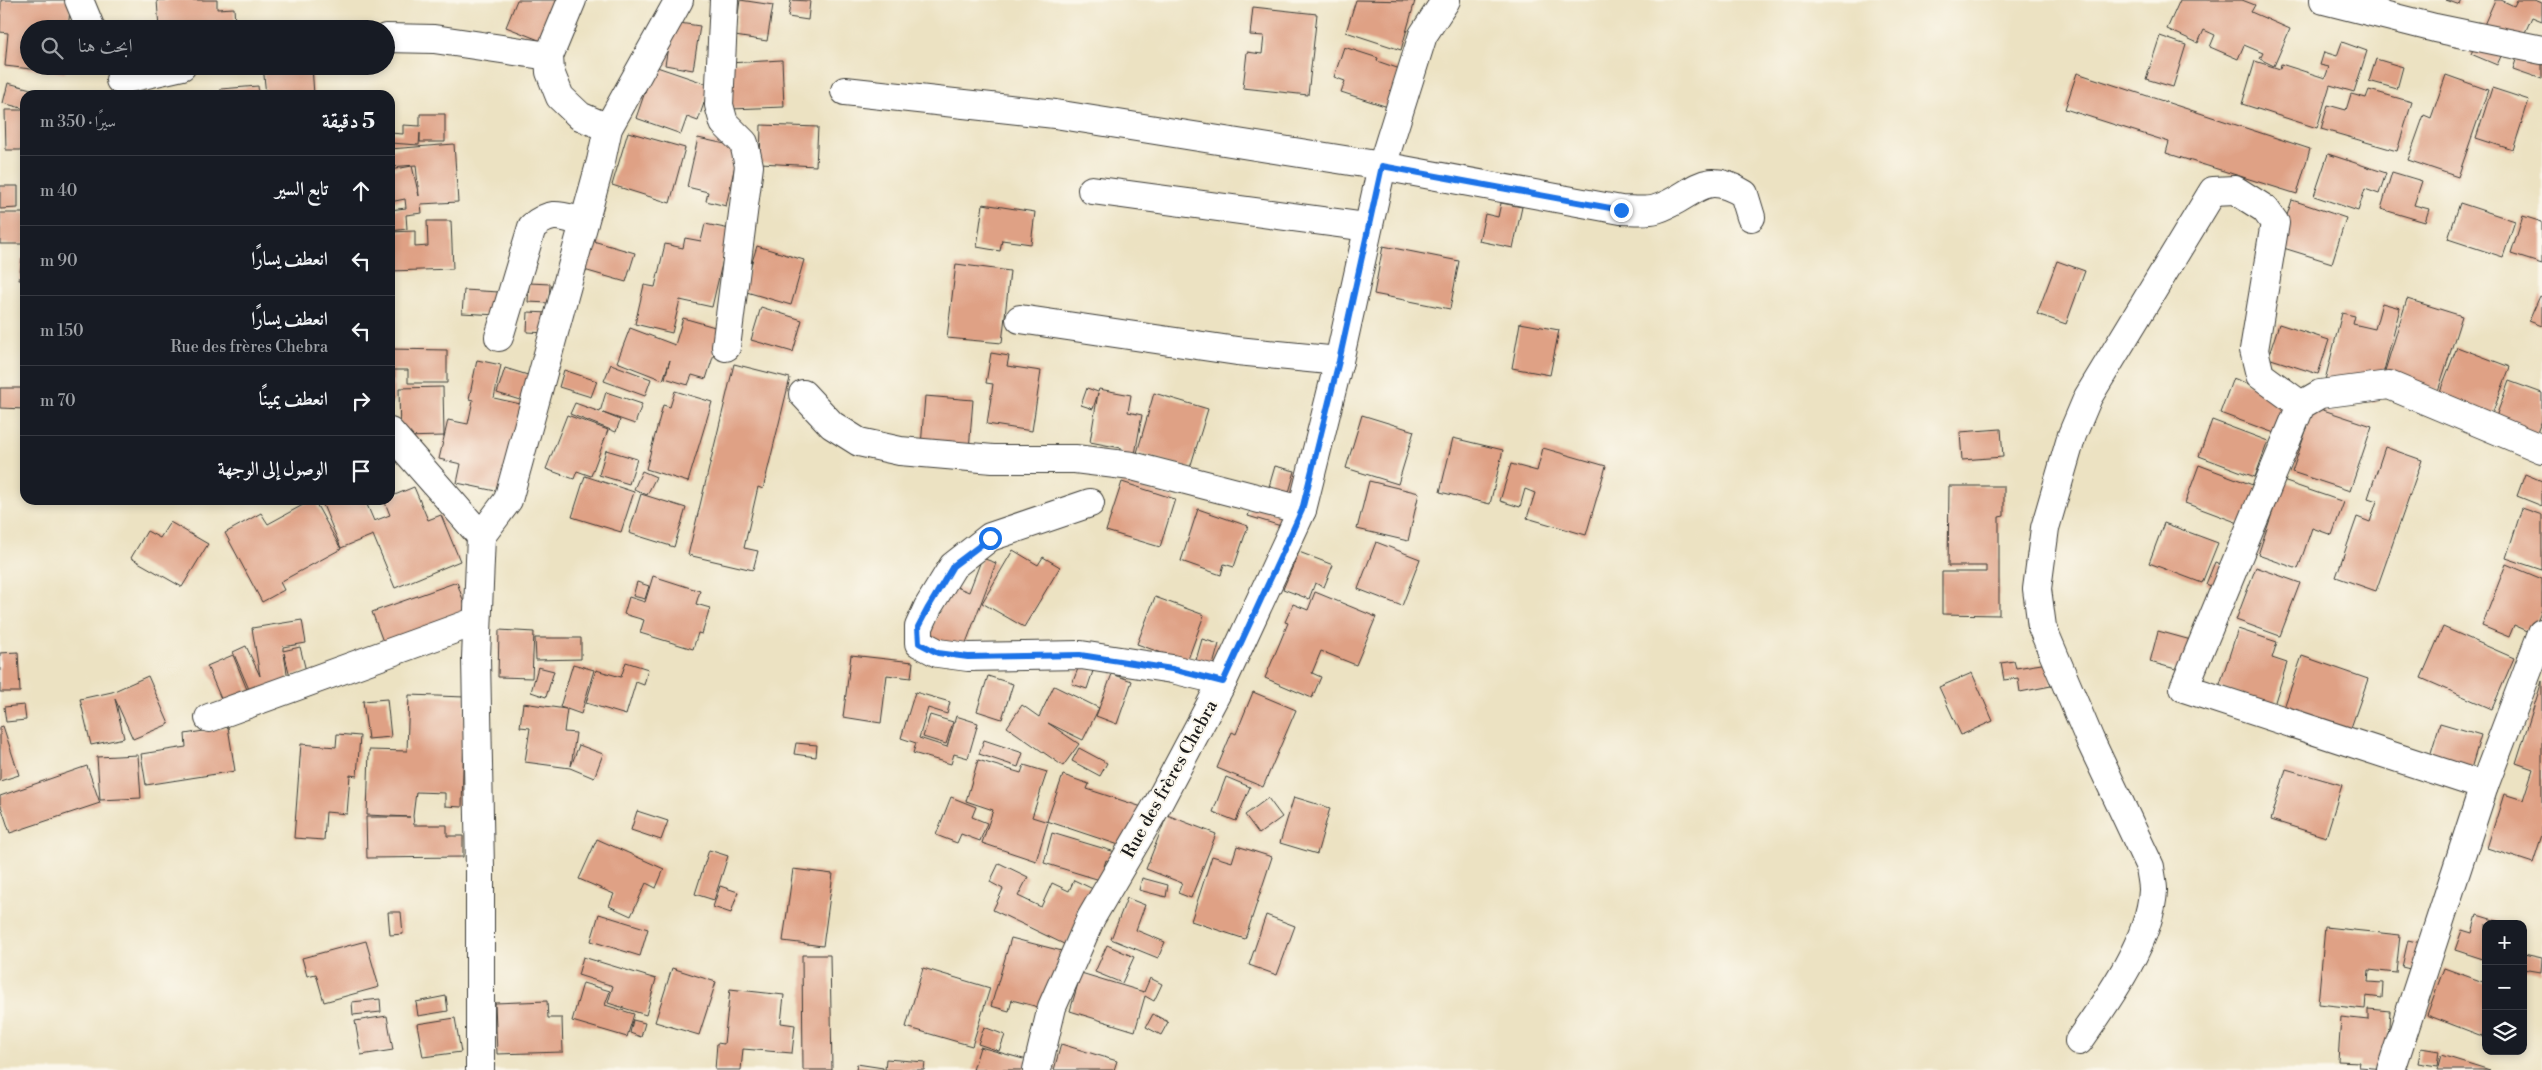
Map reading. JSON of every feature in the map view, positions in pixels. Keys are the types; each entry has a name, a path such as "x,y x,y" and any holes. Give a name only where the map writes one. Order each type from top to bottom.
{"street":[{"path":"78,0 88,20"},
{"path":"572,0 549,56 550,72 560,97 580,116 608,128"},
{"path":"480,1070 477,621 481,536 508,500 608,128 679,0"},
{"path":"724,0 719,105 724,123 744,143 749,166 726,347"},
{"name":"Rue des frères Chebra","path":"1037,1070 1052,1007 1091,918 1159,802 1223,682 1302,510 1339,361 1367,227 1382,166 1423,36 1446,0"},
{"path":"2324,0 2435,28 2542,50"},
{"path":"395,38 434,40 549,56"},
{"path":"122,80 143,75"},
{"path":"845,91 1055,114 1382,166 1621,210 1654,210 1678,200 1702,183 1729,185 1744,194 1750,217"},
{"path":"1092,190 1367,227"},
{"path":"2079,1040 2109,998 2146,929 2153,891 2150,868 2090,740 2042,627 2037,589 2045,528 2072,435 2088,397 2213,190 2235,190 2265,209 2275,223 2254,350 2260,375 2301,405"},
{"path":"500,337 532,227 542,218 553,214 584,222"},
{"path":"1020,319 1237,351 1339,361"},
{"path":"2484,786 2184,688 2301,405 2320,394 2388,385 2542,449"},
{"path":"803,394 832,425 859,442 900,451 965,457 992,459 1075,459 1132,466 1302,510"},
{"path":"395,438 481,536"},
{"path":"1090,503 990,538 953,566 918,627 919,643 938,653 968,657 1080,655 1172,669 1223,682"},
{"path":"209,718 477,621"},
{"path":"2391,1070 2484,786 2542,633"}],"building":[{"path":"1,0 71,0 69,20 20,20 20,68 5,66 8,33 0,32"},
{"path":"157,0 217,0 217,9 234,8 235,20 158,20"},
{"path":"517,0 567,0 549,44 506,27"},
{"path":"740,0 773,5 767,41 735,36"},
{"path":"791,0 810,1 808,20 788,17"},
{"path":"1356,0 1415,1 1401,50 1346,32"},
{"path":"2180,0 2242,0 2255,5 2251,12 2290,29 2274,66 2260,59 2263,53 2244,45 2238,59 2210,47 2215,35 2204,30 2198,43 2167,29"},
{"path":"2446,0 2462,0 2460,5"},
{"path":"2495,0 2501,0 2514,6 2517,0 2535,0 2542,3 2542,21 2532,17 2518,48 2507,43 2497,65 2471,54"},
{"path":"1253,7 1317,14 1308,95 1243,88 1247,52 1262,54 1264,36 1250,35"},
{"path":"672,22 700,26 693,70 665,65"},
{"path":"2160,36 2186,45 2173,87 2146,79"},
{"path":"2342,42 2367,51 2354,92 2330,85 2317,128 2242,104 2255,61 2280,69 2281,64 2325,78 2329,67 2320,65 2324,52 2337,56"},
{"path":"1344,47 1378,58 1377,61 1400,69 1388,107 1341,92 1345,81 1334,77"},
{"path":"2520,48 2542,55 2542,79 2513,69"},
{"path":"2376,59 2403,67 2397,89 2369,81"},
{"path":"782,60 784,107 731,109 729,63"},
{"path":"654,66 710,85 698,121 687,117 681,134 636,118"},
{"path":"2077,73 2310,149 2297,194 2166,153 2169,142 2065,109"},
{"path":"264,75 313,75 314,90 265,90"},
{"path":"2446,75 2488,90 2458,177 2408,160 2424,115 2431,118"},
{"path":"8,83 35,90 20,90 20,108 3,103"},
{"path":"258,86 258,90 221,90"},
{"path":"2492,88 2529,100 2513,150 2476,138"},
{"path":"2369,90 2412,102 2397,151 2321,129 2328,105 2346,110 2351,94 2366,98"},
{"path":"5,110 20,110 20,150 6,150"},
{"path":"420,114 445,114 445,142 420,142 420,133 419,145 395,143 395,133 403,134 403,125 420,126"},
{"path":"761,125 818,127 816,166 760,163"},
{"path":"628,132 685,148 670,203 612,185"},
{"path":"698,138 739,147 726,206 706,201 708,192 687,187"},
{"path":"454,144 458,202 421,204 422,213 406,215 407,229 395,230 395,209 406,208 405,199 395,201 395,169 412,166 419,196 416,165 395,167 395,149"},
{"path":"2328,154 2386,173 2379,194 2365,189 2358,211 2314,196"},
{"path":"2392,172 2422,181 2414,205 2429,209 2425,222 2381,209"},
{"path":"0,186 18,186 18,208 0,209"},
{"path":"2292,200 2346,218 2332,263 2277,246"},
{"path":"1501,203 1522,207 1513,248 1479,241 1485,214 1498,217"},
{"path":"2460,203 2515,221 2503,257 2448,239"},
{"path":"983,204 1035,212 1031,244 1002,240 1000,251 977,247"},
{"path":"0,213 20,213 20,244 0,244"},
{"path":"2523,216 2542,222 2542,264 2511,254"},
{"path":"427,221 451,221 453,269 395,271 395,232 415,231 415,247 428,246"},
{"path":"705,224 730,229 712,307 680,300 672,333 635,324 644,285 655,287 665,244 683,248 685,238 701,241"},
{"path":"593,241 635,253 626,282 584,270"},
{"path":"757,246 804,260 791,305 743,291"},
{"path":"1383,246 1459,261 1450,309 1374,294"},
{"path":"2057,261 2085,271 2066,324 2037,314"},
{"path":"956,264 1010,271 1002,343 947,338"},
{"path":"529,283 550,284 549,303 528,302"},
{"path":"464,290 499,292 497,315 462,313"},
{"path":"2540,296 2542,297 2542,326 2529,321"},
{"path":"2407,299 2462,316 2438,391 2384,374"},
{"path":"2382,303 2400,308 2376,402 2323,388 2342,313 2355,316 2353,324 2375,329"},
{"path":"761,307 802,320 793,352 751,340"},
{"path":"528,312 549,313 548,333 527,332"},
{"path":"683,318 722,329 706,379 692,375 688,385 665,378 670,360 663,380 617,362 630,328 675,345"},
{"path":"1520,323 1559,330 1550,375 1512,368"},
{"path":"2279,324 2329,340 2318,374 2268,358"},
{"path":"2457,347 2510,367 2492,414 2439,394"},
{"path":"395,349 447,350 447,383 408,383 408,370 395,370"},
{"path":"991,353 1009,356 1007,366 1041,371 1032,431 987,424 993,384 986,383"},
{"path":"477,360 501,365 494,398 529,406 510,494 457,483 461,464 439,459 448,420 468,424 473,400 469,399"},
{"path":"611,364 651,379 645,396 604,381"},
{"path":"734,364 790,378 763,489 758,487 744,548 758,551 753,570 688,555"},
{"path":"505,368 531,376 523,401 497,393"},
{"path":"564,370 597,381 591,397 559,387"},
{"path":"2233,378 2290,400 2277,434 2220,413"},
{"path":"2509,381 2542,393 2542,420 2531,448 2490,433"},
{"path":"443,387 444,436 400,437 399,388"},
{"path":"0,388 20,388 20,409 0,408"},
{"path":"1087,388 1098,392 1099,389 1131,395 1128,412 1142,415 1134,460 1120,457 1121,448 1090,442 1098,393 1093,409 1081,405"},
{"path":"675,391 712,402 688,482 646,469 663,405 670,407"},
{"path":"606,392 642,404 635,424 603,413 620,420 616,432 570,414 575,403 600,412"},
{"path":"1154,393 1208,409 1190,468 1137,453"},
{"path":"925,396 973,400 969,450 921,446"},
{"path":"2314,407 2372,426 2350,491 2292,472"},
{"path":"567,415 608,430 591,476 577,471 574,479 546,469"},
{"path":"1362,415 1414,431 1398,484 1346,468"},
{"path":"2212,420 2268,441 2255,477 2199,456"},
{"path":"2001,429 2003,457 1962,460 1960,432"},
{"path":"1453,438 1503,450 1490,504 1440,492"},
{"path":"2385,447 2422,460 2376,591 2336,577 2357,517 2370,522 2377,501 2368,498"},
{"path":"1543,448 1606,466 1586,535 1527,518 1535,493 1525,489 1520,507 1500,501 1511,464 1537,471"},
{"path":"606,450 637,459 629,484 599,475"},
{"path":"2199,465 2258,487 2244,525 2185,503"},
{"path":"1275,466 1295,471 1288,496 1268,490"},
{"path":"642,471 656,477 647,495 634,489"},
{"path":"2525,474 2542,481 2542,506 2517,496"},
{"path":"585,476 634,492 621,532 572,517"},
{"path":"1369,481 1419,493 1408,541 1357,529"},
{"path":"2283,481 2344,502 2332,535 2312,528 2298,569 2258,555"},
{"path":"1122,482 1175,499 1160,547 1106,531"},
{"path":"1949,486 2004,486 2004,516 1999,517 1999,615 1942,614 1942,572 1986,572 1986,566 1948,566"},
{"path":"414,487 428,520 441,515 460,561 395,588 373,535 341,548 323,505 367,505 374,521 390,515 386,505 395,505 395,495"},
{"path":"641,494 686,508 674,547 629,533"},
{"path":"303,505 317,505 341,549 280,582 284,590 262,602 225,533 261,513 268,524"},
{"path":"1252,505 1284,515 1281,526 1248,516"},
{"path":"2522,508 2542,515 2542,570 2506,558"},
{"path":"1198,509 1248,526 1234,567 1224,564 1221,575 1181,561"},
{"path":"170,522 208,544 182,587 131,558 147,531 160,538"},
{"path":"2164,523 2218,543 2202,583 2149,563"},
{"path":"1376,542 1420,559 1402,606 1358,589"},
{"path":"1013,550 1038,565 1043,557 1060,567 1024,627 982,603"},
{"path":"1299,552 1333,565 1324,587 1315,583 1309,599 1283,589"},
{"path":"982,558 996,563 963,651 928,638 949,584 969,592"},
{"path":"2215,562 2227,566 2218,589 2206,584"},
{"path":"2506,564 2542,579 2542,609 2532,633 2514,625 2509,637 2482,626"},
{"path":"2256,567 2300,583 2280,636 2236,620"},
{"path":"653,576 700,591 696,604 710,608 702,634 698,633 693,649 640,633 644,620 624,614 629,597 645,602"},
{"path":"457,582 469,618 385,647 372,612"},
{"path":"637,582 649,586 645,599 633,596"},
{"path":"1315,592 1376,617 1356,665 1321,651 1312,673 1321,677 1312,698 1265,678 1288,623 1285,622 1293,604 1308,610"},
{"path":"1155,597 1204,615 1187,662 1137,644"},
{"path":"302,620 306,643 283,647 283,651 300,647 306,671 290,676 284,653 288,680 251,694 233,652 246,646 260,676 252,628"},
{"path":"2443,627 2514,658 2492,709 2421,678"},
{"path":"2238,629 2277,642 2272,658 2287,663 2274,705 2219,687"},
{"path":"499,630 534,632 532,678 498,677"},
{"path":"2158,631 2191,640 2183,671 2150,662"},
{"path":"535,638 581,638 581,659 536,660"},
{"path":"1202,639 1219,644 1213,665 1196,660"},
{"path":"18,652 20,692 0,692 0,653"},
{"path":"233,655 250,697 225,708 207,666"},
{"path":"851,655 913,662 911,678 887,675 881,723 843,717"},
{"path":"2302,656 2368,679 2346,742 2280,719"},
{"path":"2014,661 2016,668 2048,663 2051,686 2020,692 2018,678 2004,680 2001,663"},
{"path":"626,662 648,669 644,685 636,682 626,715 586,703 596,670 621,677"},
{"path":"573,664 594,670 581,714 567,709 564,732 576,733 571,766 579,745 603,754 594,778 570,768 525,762 530,728 520,727 523,703 566,709 560,707"},
{"path":"1079,666 1093,671 1087,689 1072,684"},
{"path":"538,667 554,671 546,697 531,692"},
{"path":"1972,673 1993,721 1961,735 1939,687"},
{"path":"1112,674 1132,681 1117,724 1096,716"},
{"path":"148,676 169,724 133,739 115,699 124,738 91,745 80,699 112,692"},
{"path":"988,676 1013,684 1002,719 977,711"},
{"path":"2542,681 2542,835 2533,863 2487,848 2504,794 2523,800 2533,769 2516,763"},
{"path":"1054,686 1099,708 1083,740 1048,723 1079,744 1063,766 1007,727 1022,705 1039,717"},
{"path":"915,692 950,702 947,714 928,708 919,738 947,747 956,716 978,723 968,758 954,754 951,764 913,753 916,743 901,738"},
{"path":"1253,692 1296,710 1263,787 1217,768 1232,732 1236,734"},
{"path":"409,695 465,697 462,807 445,806 445,793 416,792 413,816 414,825 447,825 447,836 463,836 463,857 367,858 366,817 410,817 367,815 369,750 407,751"},
{"path":"387,699 391,737 368,739 363,701"},
{"path":"24,705 26,720 6,722 4,707"},
{"path":"930,715 953,722 946,744 923,737"},
{"path":"2440,723 2481,735 2465,789 2424,776"},
{"path":"3,726 19,775 0,781 0,727"},
{"path":"228,727 235,771 146,785 141,754 186,747 185,734"},
{"path":"337,734 360,736 357,776 350,775 347,814 326,812 324,840 294,838 301,744 336,747"},
{"path":"984,740 1023,753 1018,767 979,754"},
{"path":"796,743 817,745 816,757 794,754"},
{"path":"1079,748 1107,763 1100,776 1072,761"},
{"path":"138,755 141,798 100,800 97,757"},
{"path":"978,760 1021,773 1024,765 1047,772 1032,817 1048,822 1036,861 982,843 993,810 966,801"},
{"path":"87,766 100,803 10,833 0,803 0,796"},
{"path":"2286,769 2342,785 2326,837 2271,820"},
{"path":"1063,775 1089,784 1087,789 1142,807 1128,848 1047,821"},
{"path":"1226,777 1250,787 1236,821 1213,812"},
{"path":"951,797 976,807 972,817 987,823 980,841 961,834 957,843 936,835"},
{"path":"1294,797 1330,808 1317,854 1280,843"},
{"path":"1268,798 1282,817 1259,834 1245,815"},
{"path":"637,811 668,821 661,840 631,830"},
{"path":"1167,815 1216,834 1191,898 1178,893 1182,883 1146,869"},
{"path":"1052,833 1122,854 1119,864 1106,860 1100,880 1044,863"},
{"path":"597,839 664,869 656,888 646,883 631,916 609,906 614,894 579,879"},
{"path":"1237,846 1272,857 1245,939 1191,921 1212,856 1232,862"},
{"path":"709,850 728,856 714,900 695,894"},
{"path":"999,863 1028,877 1018,896 1041,907 1052,883 1069,891 1074,880 1093,889 1066,945 993,910 1003,889 990,882"},
{"path":"793,869 833,874 823,946 783,941"},
{"path":"1142,878 1168,885 1166,897 1139,890"},
{"path":"720,886 738,892 731,913 713,907"},
{"path":"1127,898 1145,905 1136,930 1165,942 1158,958 1111,939"},
{"path":"388,912 401,912 403,934 390,935"},
{"path":"599,914 648,929 640,956 591,941"},
{"path":"1266,915 1295,926 1277,975 1249,965"},
{"path":"2477,915 2494,920 2482,920 2482,959 2455,950 2462,930 2472,933"},
{"path":"2325,927 2400,935 2396,973 2369,970 2368,982 2383,983 2382,998 2366,996 2365,1009 2318,1004"},
{"path":"1011,938 1062,951 1046,1009 1012,1000 1009,1011 991,1006"},
{"path":"2408,940 2421,943 2414,970 2402,967"},
{"path":"366,941 379,987 324,1002 316,974 307,976 302,958"},
{"path":"1107,945 1134,957 1122,983 1095,972"},
{"path":"802,955 830,955 832,1070 803,1070"},
{"path":"2527,955 2542,958 2541,972 2527,970"},
{"path":"583,957 656,979 646,1015 608,1003 613,986 578,975"},
{"path":"672,968 716,982 699,1035 655,1022"},
{"path":"923,968 990,988 972,1046 906,1027"},
{"path":"2444,968 2482,982 2482,1036 2427,1015"},
{"path":"1081,973 1144,992 1150,978 1162,984 1154,1001 1145,996 1135,1031 1070,1011"},
{"path":"583,983 610,991 605,1005 634,1014 627,1037 572,1021"},
{"path":"730,989 784,995 781,1023 795,1025 792,1053 743,1049 741,1070 715,1070 717,1043 724,1044"},
{"path":"446,996 448,1011 418,1016 416,1002"},
{"path":"380,999 381,1012 353,1015 352,1002"},
{"path":"547,1001 548,1018 562,1018 563,1052 497,1054 495,1003"},
{"path":"2368,1009 2390,1011 2386,1069 2359,1067 2360,1062 2338,1061 2341,1017 2368,1020"},
{"path":"1153,1014 1168,1022 1161,1035 1146,1027"},
{"path":"387,1016 393,1050 361,1055 355,1021"},
{"path":"455,1018 461,1052 423,1057 417,1024"},
{"path":"633,1020 645,1023 641,1037 630,1033"},
{"path":"984,1027 1005,1035 999,1051 978,1044"},
{"path":"1061,1044 1117,1061 1114,1070 1054,1070"},
{"path":"980,1047 1027,1060 1024,1070 973,1070"},
{"path":"2421,1048 2439,1051 2437,1066 2418,1063"},
{"path":"2441,1055 2490,1070 2437,1070"},
{"path":"886,1059 925,1062 924,1070 885,1070"},
{"path":"857,1064 883,1068 883,1070 856,1070"}],"route":[{"path":"990,538 953,566 918,627 919,643 938,653 968,657 1031,654 1080,655 1172,669 1223,682 1302,510 1339,361 1367,227 1382,166 1621,210"}]}
